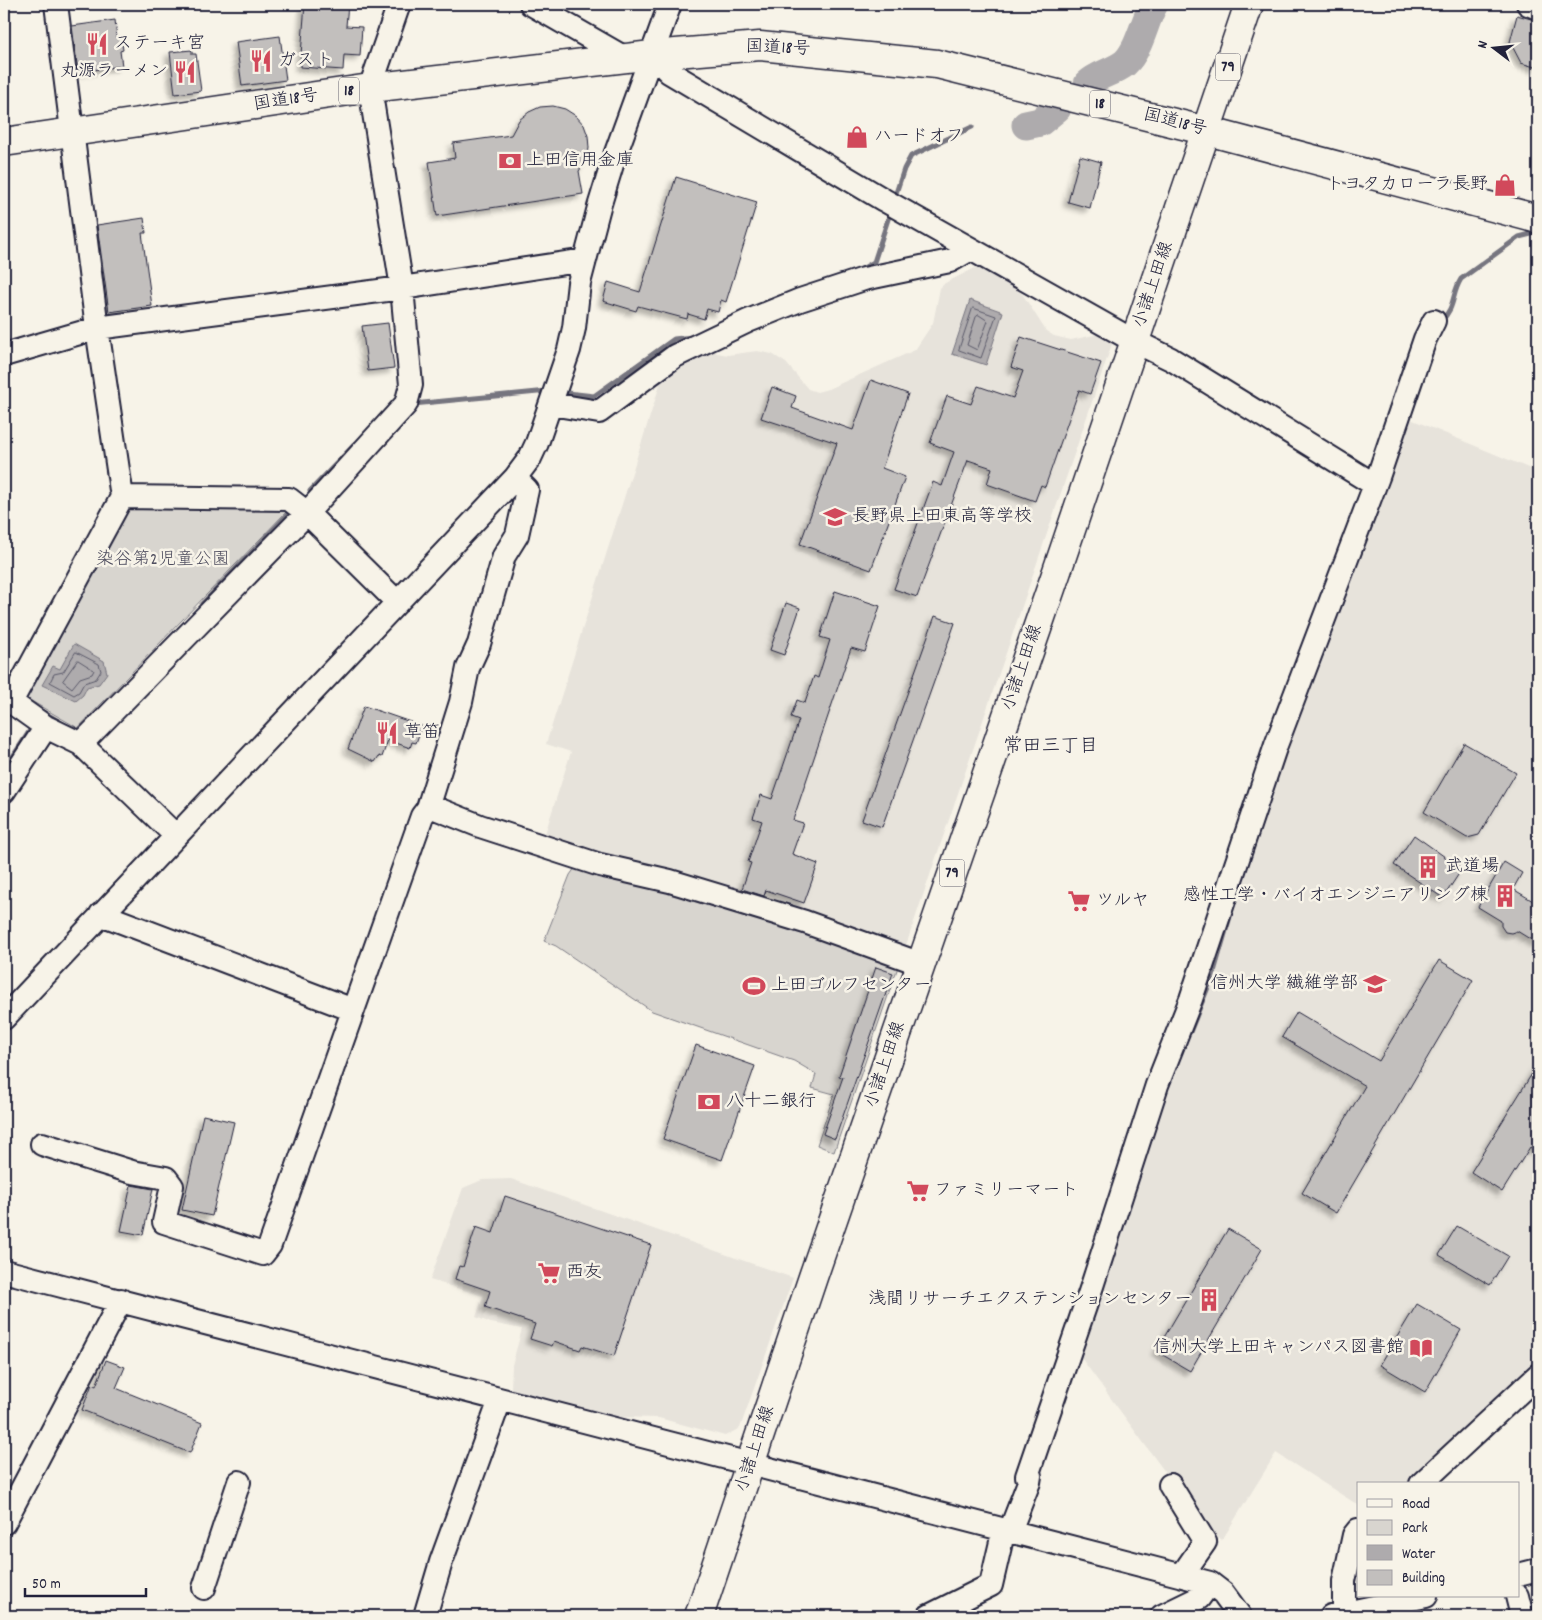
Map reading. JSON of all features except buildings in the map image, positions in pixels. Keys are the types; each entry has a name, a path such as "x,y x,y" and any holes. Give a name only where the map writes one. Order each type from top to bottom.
{"main road":[{"name":"小諸上田線","path":"700,1616 750,1464 1249,4"},
{"name":"国道18号","path":"4,142 370,88 652,55 760,46 937,64 1207,130 1538,219"}],"street":[{"path":"56,4 74,132 97,328 122,497 7,700 46,726 81,744 176,836"},
{"path":"81,744 307,513 406,404 411,385 402,288 370,88 399,4"},
{"path":"531,4 625,58"},
{"path":"4,1016 515,478 530,458 554,396 574,328 576,302 585,260 614,158 670,4"},
{"path":"1528,4 1538,8"},
{"path":"652,55 669,72 892,205 1134,341 1172,359 1374,485"},
{"path":"554,396 599,412 675,356 748,321 800,300 864,279 950,260 971,249"},
{"path":"4,355 97,328 402,288 585,260"},
{"path":"929,1616 991,1585 1007,1530 1029,1482 1030,1476 1027,1476 1036,1444 1092,1286 1157,1084 1192,999 1276,745 1374,485 1418,376 1425,339 1434,321"},
{"path":"42,1144 132,1172 166,1178 172,1186 164,1222 263,1254 270,1245 422,816 428,808 463,695 468,668 479,644 504,556 516,535 527,490 515,478"},
{"path":"122,497 290,499 307,513 397,602"},
{"path":"4,791 46,726"},
{"path":"428,808 435,808 480,826 600,865 670,881 805,922 921,964"},
{"path":"101,914 353,1010"},
{"path":"4,1271 1210,1583 1223,1593 1240,1616"},
{"path":"4,1523 121,1300"},
{"path":"1422,1482 1538,1375"},
{"path":"425,1616 442,1562 500,1400"},
{"path":"204,1588 239,1482"},
{"path":"1170,1485 1205,1542 1182,1576"},
{"path":"1357,1531 1354,1535 1337,1615 1417,1598"},
{"path":"1520,1574 1538,1570"},
{"path":"1162,1616 1199,1598 1210,1583"},
{"path":"1518,1598 1522,1616"}],"shaded area":[{"name":"長野県上田東高等学校","path":"979,266 994,272 1023,295 1046,331 1054,336 1071,340 1099,334 1115,335 904,951 543,840 571,752 546,744 663,375 711,348 717,353 728,355 757,351 772,354 786,363 808,389 817,392 828,389 915,350 933,323 940,288 945,283"},
{"name":"信州大学 繊維学部","path":"1408,418 1538,472 1538,1365 1414,1482 1357,1482 1357,1504 1276,1453 1222,1540 1201,1521 1079,1355 1164,1091 1202,1010 1215,975 1261,816"},
{"path":"511,1179 793,1278 740,1428 725,1436 659,1418 615,1417 511,1389 512,1365 522,1329 491,1323 476,1317 483,1296 430,1280 463,1188 482,1180"}],"green space":[{"name":"染谷第2児童公園","path":"131,503 285,503 287,511 78,728 26,698"},
{"name":"上田ゴルフセンター","path":"578,864 900,961 834,1152 817,1145 834,1094 812,1088 816,1074 794,1061 652,1011 556,946 544,941 570,875"}],"water":[{"path":"970,300 1003,312 986,365 952,354"},
{"path":"74,644 104,661 107,673 99,684 87,687 83,695 76,701 42,685 53,666 60,669"}],"waterway":[{"path":"1088,84 1121,66 1130,57 1138,43 1154,4"},
{"path":"1026,125 1040,122 1057,108"},
{"path":"894,199 904,169 911,156 972,127"},
{"path":"862,269 874,262 891,210"},
{"path":"1441,321 1449,311 1461,279 1519,237 1531,234"},
{"path":"559,392 594,396 674,339 692,337"},
{"path":"413,404 548,391"},
{"path":"310,491 355,444"},
{"path":"202,604 290,512"},
{"path":"43,712 60,722"},
{"path":"4,770 34,724"},
{"path":"1190,1032 1213,975 1231,913"}],"place":[{"name":"ステーキ宮","path":"97,44"},
{"name":"ガスト","path":"261,61"},
{"name":"丸源ラーメン","path":"185,72"},
{"name":"ハードオフ","path":"857,137"},
{"name":"上田信用金庫","path":"510,161"},
{"name":"トヨタカローラ長野","path":"1505,185"},
{"name":"長野県上田東高等学校","path":"835,517"},
{"name":"草笛","path":"387,733"},
{"name":"武道場","path":"1428,867"},
{"name":"感性工学・バイオエンジニアリング棟","path":"1505,896"},
{"name":"ツルヤ","path":"1079,901"},
{"name":"信州大学 繊維学部","path":"1375,984"},
{"name":"上田ゴルフセンター","path":"754,986"},
{"name":"八十二銀行","path":"709,1102"},
{"name":"ファミリーマート","path":"918,1191"},
{"name":"西友","path":"549,1273"},
{"name":"浅間リサーチエクステンションセンター","path":"1209,1300"},
{"name":"信州大学上田キャンパス図書館","path":"1421,1348"}],"district":[{"name":"常田三丁目","path":"1051,747"}]}
